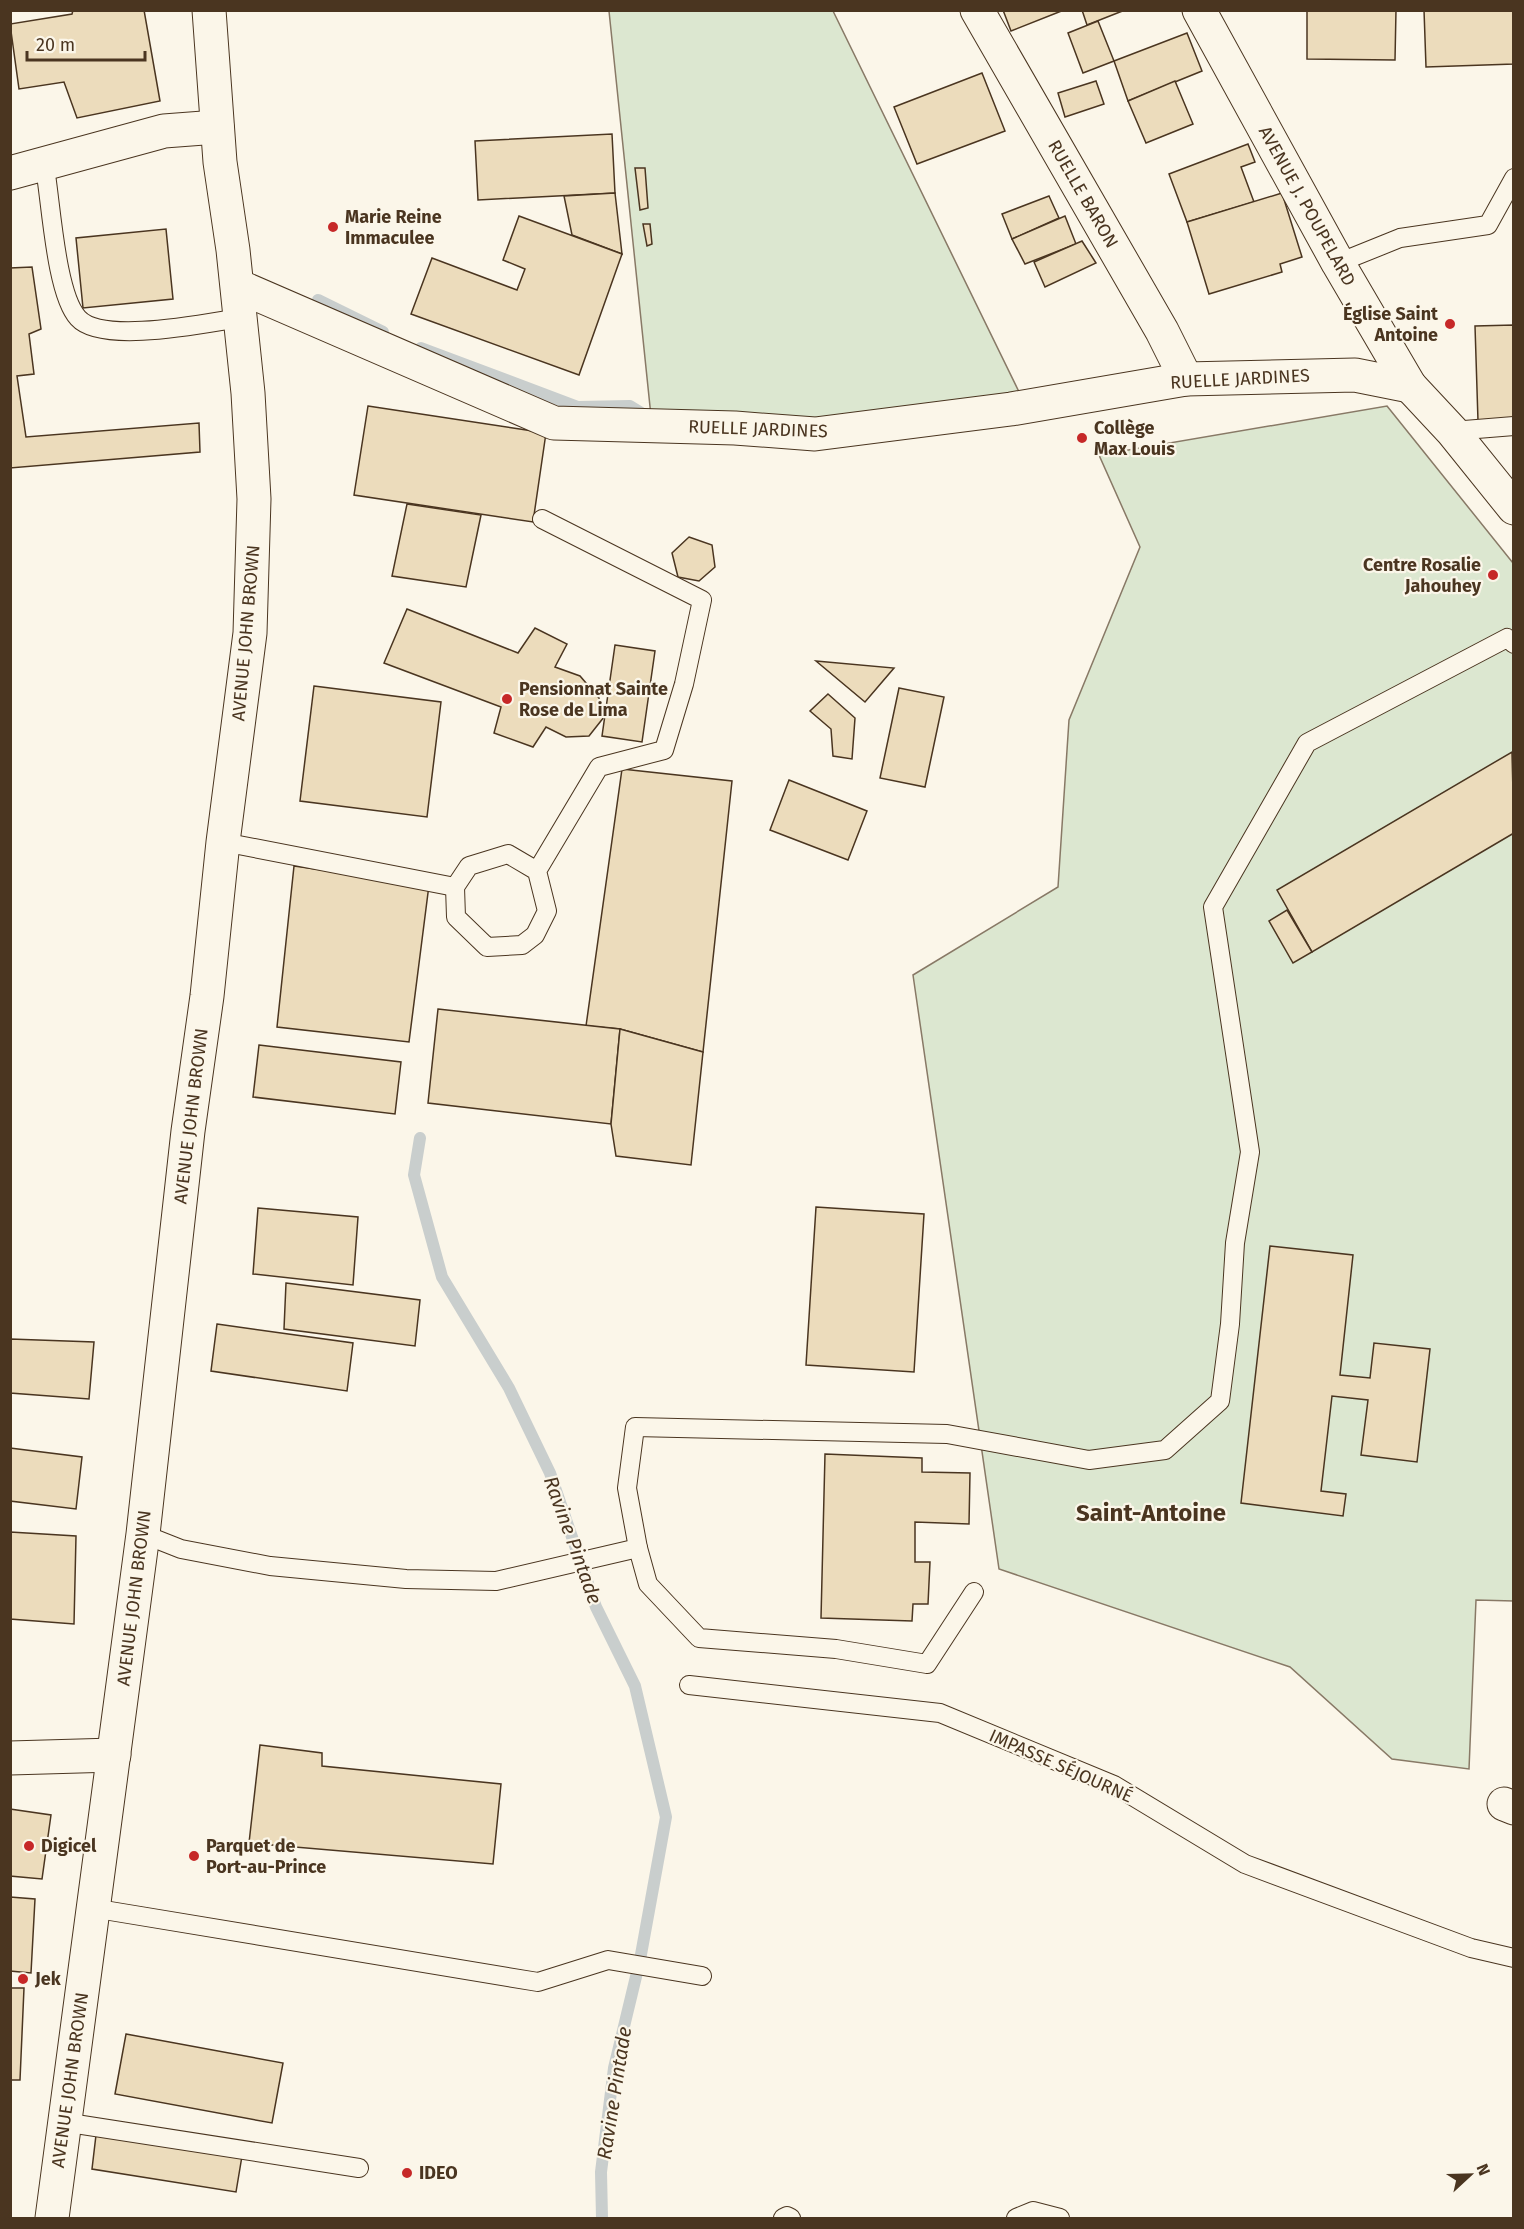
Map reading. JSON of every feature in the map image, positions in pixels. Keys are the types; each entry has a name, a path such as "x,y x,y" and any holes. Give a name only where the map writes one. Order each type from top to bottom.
{"street":[{"name":"AVENUE JOHN BROWN","path":"52,2218 143,1534 223,842 250,633 254,563 252,445 239,302 217,127 209,10"},
{"name":"RUELLE BARON","path":"977,10 1162,331 1186,379"},
{"name":"AVENUE J. POUPELARD","path":"1199,10 1338,263 1410,386 1452,431 1514,508"},
{"path":"10,173 164,131 217,127"},
{"name":"RUELLE JARDINES","path":"239,302 554,423 735,428 815,434 1011,409 1186,379 1355,375 1410,386"},
{"path":"10,1758 114,1755"}],"lane":[{"path":"44,162 63,289 77,318 82,322 88,326 132,333 239,302"},
{"path":"1338,263 1400,238 1488,225 1514,178"},
{"path":"1452,431 1514,426"},
{"path":"537,871 508,854 469,866 455,887 456,917 487,947 522,945 535,935 547,911 537,871 599,767 664,750 684,684 702,600 542,519"},
{"path":"974,1592 927,1665 836,1649 699,1638 648,1584 638,1548 627,1488 635,1427 946,1434 1089,1460 1165,1450 1220,1401 1230,1324 1235,1243 1250,1152 1213,907 1307,743 1507,638 1514,644"},
{"path":"223,842 455,887"},
{"path":"143,1534 181,1549 270,1566 406,1579 496,1581 619,1550 638,1548"},
{"name":"IMPASSE SÉJOURNÉ","path":"689,1685 940,1713 1114,1785 1245,1864 1471,1947 1514,1958"},
{"path":"92,1908 538,1982 608,1960 702,1976"},
{"path":"63,2122 359,2168"},
{"path":"1016,2218 1033,2211 1060,2218"},
{"path":"783,2218 787,2216 791,2218"}],"green space":[{"path":"609,11 833,11 1023,400 812,427 651,416"},
{"path":"1387,406 1513,563 1514,1601 1476,1600 1469,1769 1392,1759 1290,1667 999,1569 913,975 1058,887 1069,720 1140,547 1099,455"}],"building":[{"path":"73,10 144,10 160,101 77,118 64,82 19,89 10,24 72,14"},
{"path":"1003,10 1064,10 1011,31"},
{"path":"1082,10 1125,10 1087,25"},
{"path":"1307,10 1396,10 1395,60 1307,59"},
{"path":"1424,10 1514,10 1514,64 1426,67"},
{"path":"1098,21 1114,61 1083,73 1068,33"},
{"path":"1187,33 1202,71 1128,101 1114,61"},
{"path":"982,73 1005,131 917,164 894,107"},
{"path":"1096,81 1104,104 1065,117 1058,93"},
{"path":"1175,81 1193,124 1146,143 1128,101"},
{"path":"612,134 615,193 478,200 475,141"},
{"path":"1248,144 1255,162 1241,167 1254,202 1187,222 1169,174"},
{"path":"635,168 645,168 648,208 640,210"},
{"path":"615,193 622,254 572,235 564,196"},
{"path":"1282,193 1302,257 1280,264 1282,272 1209,294 1187,222"},
{"path":"1049,196 1059,218 1012,239 1002,214"},
{"path":"519,216 622,254 579,375 411,314 432,258 517,290 525,269 503,260"},
{"path":"1065,216 1076,244 1025,264 1012,239"},
{"path":"643,224 650,224 652,244 647,246"},
{"path":"166,229 173,299 83,308 76,238"},
{"path":"1082,241 1096,263 1045,287 1034,262"},
{"path":"32,267 41,329 29,334 34,374 17,376 26,437 199,423 200,452 10,468 10,268"},
{"path":"1514,325 1514,420 1478,421 1475,326"},
{"path":"368,406 546,433 533,522 354,495"},
{"path":"407,504 481,515 466,587 392,576"},
{"path":"689,537 712,545 715,567 699,581 678,577 672,553"},
{"path":"407,609 518,653 535,628 567,644 555,667 580,676 599,698 604,717 589,736 566,737 546,727 533,747 494,733 501,707 384,663"},
{"path":"615,645 655,651 642,742 602,736"},
{"path":"816,661 894,668 865,702"},
{"path":"314,686 441,702 427,817 300,801"},
{"path":"899,688 944,697 925,787 880,778"},
{"path":"828,694 855,718 852,759 833,756 831,729 810,711"},
{"path":"1512,752 1514,833 1312,952 1277,890"},
{"path":"622,769 732,781 703,1052 620,1029 586,1026"},
{"path":"789,780 867,811 848,860 770,830"},
{"path":"294,866 429,885 409,1042 277,1027"},
{"path":"1287,910 1312,952 1293,963 1269,921"},
{"path":"438,1009 620,1029 611,1124 428,1103"},
{"path":"620,1029 703,1052 691,1165 616,1156 611,1124"},
{"path":"259,1045 401,1062 395,1114 253,1097"},
{"path":"816,1207 924,1214 914,1372 806,1365"},
{"path":"258,1208 358,1217 353,1285 253,1274"},
{"path":"1270,1246 1353,1255 1340,1375 1370,1378 1374,1343 1430,1349 1417,1462 1361,1455 1368,1400 1332,1396 1321,1491 1346,1494 1343,1516 1241,1503"},
{"path":"286,1283 420,1300 415,1346 284,1329"},
{"path":"217,1324 353,1343 347,1391 211,1371"},
{"path":"10,1339 94,1342 89,1399 10,1393"},
{"path":"10,1448 82,1457 76,1509 10,1501"},
{"path":"825,1454 922,1458 922,1472 970,1473 969,1524 915,1522 915,1562 930,1562 928,1604 913,1604 912,1621 821,1618"},
{"path":"10,1532 76,1536 74,1624 10,1619"},
{"path":"260,1745 322,1753 322,1766 501,1784 493,1864 249,1843"},
{"name":"Digicel","path":"10,1809 51,1815 42,1879 10,1876"},
{"path":"10,1897 35,1899 31,1973 10,1971"},
{"path":"10,1988 24,1988 20,2080 10,2080"},
{"path":"126,2034 283,2063 272,2123 115,2094"},
{"path":"96,2135 242,2156 236,2192 92,2169"}],"waterway":[{"path":"318,300 383,332"},
{"path":"421,348 578,407 630,406 648,417"},
{"name":"Ravine Pintade","path":"420,1138 414,1175 442,1277 509,1388 550,1473 596,1607 635,1686 666,1817 640,1960 614,2068 601,2172 602,2218"}],"place":[{"name":"Marie Reine Immaculee","path":"333,227"},
{"name":"Église Saint Antoine","path":"1450,324"},
{"name":"Collège Max Louis","path":"1082,438"},
{"name":"Centre Rosalie Jahouhey","path":"1493,575"},
{"name":"Pensionnat Sainte Rose de Lima","path":"507,699"},
{"name":"Digicel","path":"29,1846"},
{"name":"Parquet de Port-au-Prince","path":"194,1856"},
{"name":"Jek","path":"23,1979"},
{"name":"IDEO","path":"407,2173"}],"district":[{"name":"Saint-Antoine","path":"1151,1513"}]}
